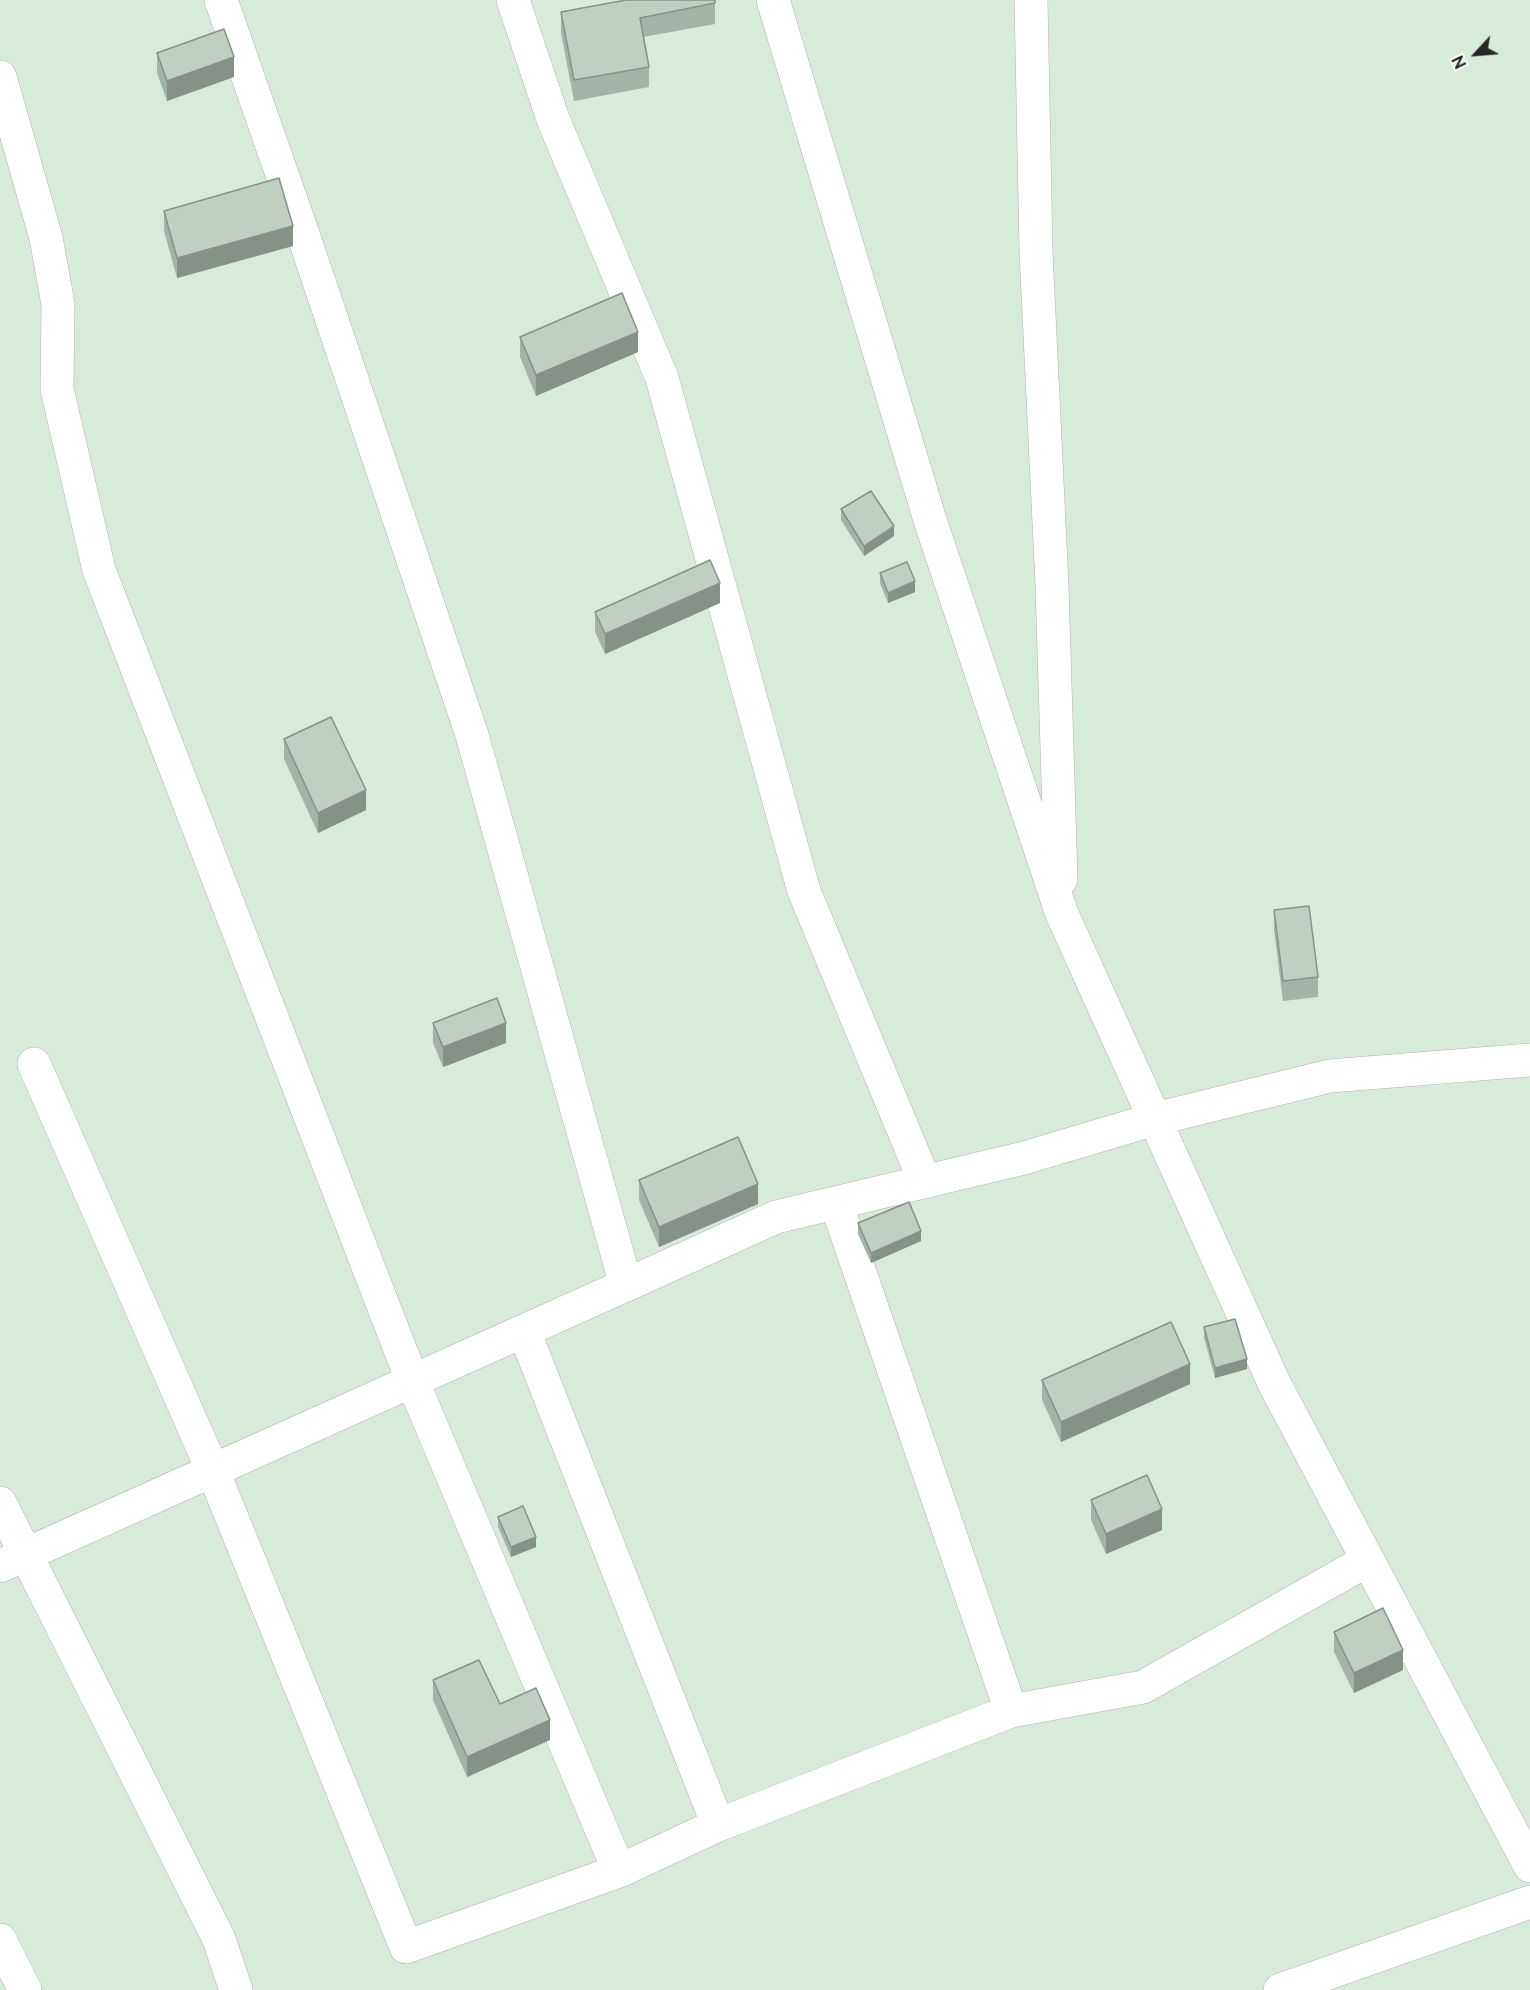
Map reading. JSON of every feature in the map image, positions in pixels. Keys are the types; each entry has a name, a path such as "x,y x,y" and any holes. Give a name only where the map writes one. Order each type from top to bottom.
{"street":[{"path":"221,0 308,248 472,735 626,1285"},
{"path":"513,0 553,119 662,378 804,891 925,1182"},
{"path":"773,0 930,520 1062,914 1275,1385 1530,1866"},
{"path":"1032,0 1036,252 1052,573 1062,914"},
{"path":"0,77 45,238 58,304 57,389 99,570 412,1380 619,1871"},
{"path":"13,1561 776,1217 1024,1158 1155,1119 1330,1076 1530,1060"},
{"path":"34,1064 213,1471 405,1947 619,1871 718,1825 1011,1711 1143,1686 1368,1560"},
{"path":"836,1203 1011,1711"},
{"path":"524,1330 718,1825"},
{"path":"0,1503 13,1561 219,1939 236,1990"},
{"path":"1280,1990 1530,1902"},
{"path":"0,1940 25,1990"}],"building":[{"path":"626,0 715,0 715,3 640,18 649,67 574,80 561,12"},
{"path":"224,29 234,57 167,81 157,53"},
{"path":"279,178 293,226 177,258 164,211"},
{"path":"622,293 638,332 536,375 520,337"},
{"path":"871,491 894,526 864,546 841,509"},
{"path":"710,560 720,583 605,634 595,612"},
{"path":"907,562 915,581 888,593 880,573"},
{"path":"331,717 366,790 318,813 284,739"},
{"path":"1309,906 1318,977 1283,981 1274,910"},
{"path":"497,998 506,1023 443,1047 433,1023"},
{"path":"738,1137 758,1184 659,1227 639,1180"},
{"path":"909,1202 921,1231 871,1253 858,1223"},
{"path":"1235,1319 1247,1359 1215,1368 1204,1327"},
{"path":"1171,1322 1190,1364 1061,1422 1042,1380"},
{"path":"1147,1475 1162,1509 1106,1534 1091,1500"},
{"path":"523,1506 536,1537 511,1547 498,1517"},
{"path":"1383,1608 1403,1650 1354,1673 1334,1632"},
{"path":"479,1660 500,1704 536,1688 550,1720 467,1757 433,1680"}]}
